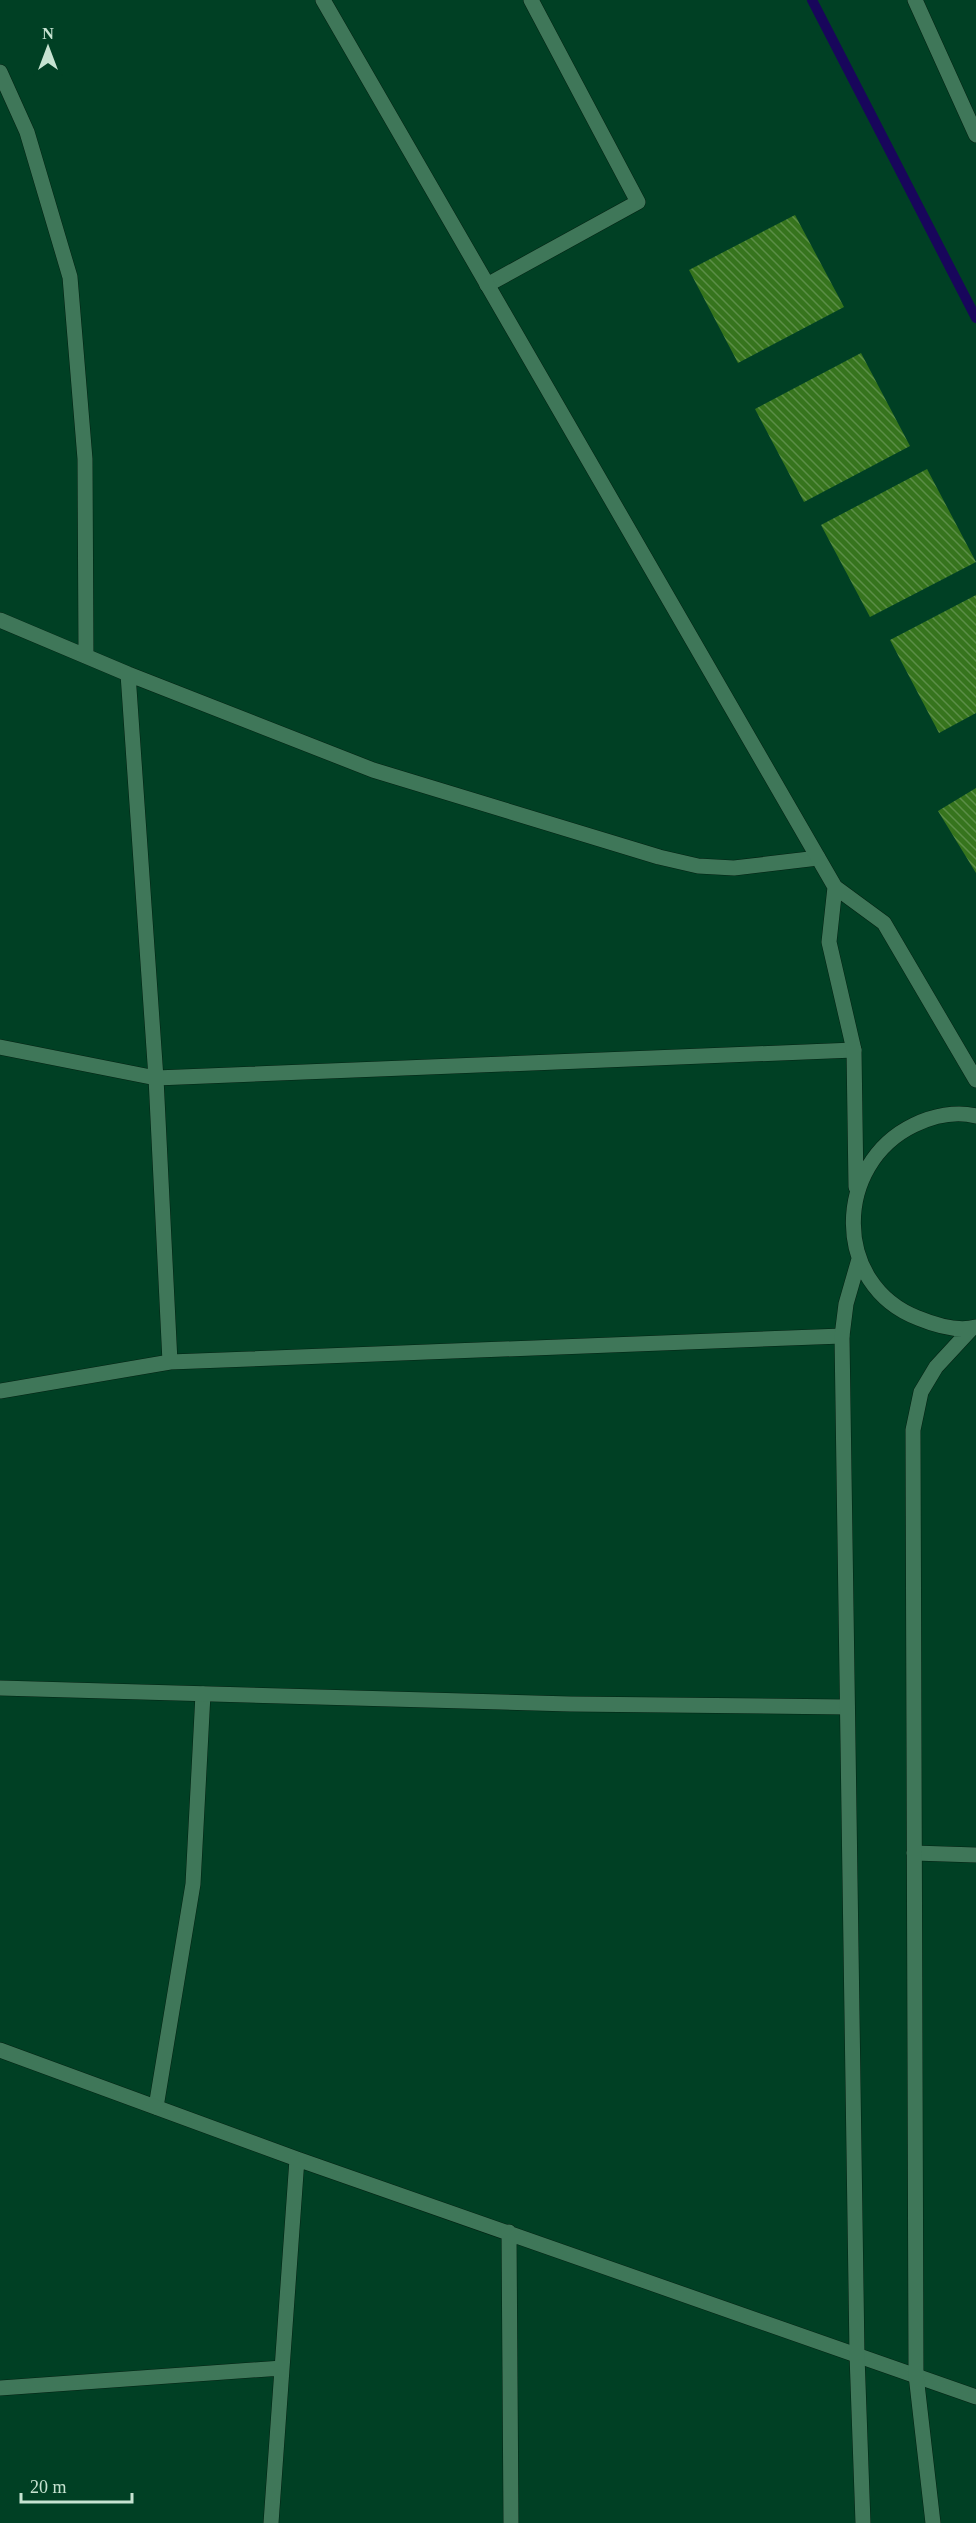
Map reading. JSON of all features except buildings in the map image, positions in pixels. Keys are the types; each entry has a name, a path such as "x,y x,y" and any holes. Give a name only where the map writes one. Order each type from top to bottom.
{"street":[{"path":"323,0 835,887 884,923 976,1080"},
{"path":"487,285 638,202 531,0"},
{"path":"915,0 976,135"},
{"path":"0,72 27,132 70,277 85,459 86,655"},
{"path":"0,620 128,674 373,770 659,857 698,866 734,868 818,858"},
{"path":"128,674 156,1078 170,1362"},
{"path":"835,887 830,942 854,1050 856,1190 852,1225 859,1259 877,1289 904,1313 936,1326 974,1327"},
{"path":"0,1047 156,1078 854,1050"},
{"path":"856,1190 872,1158 898,1133 930,1118 966,1113 976,1116"},
{"path":"859,1259 846,1304 842,1336 857,2355 863,2523"},
{"path":"933,2523 916,2375 912,1430 921,1392 936,1367 974,1327"},
{"path":"0,1391 170,1362 842,1336"},
{"path":"0,1688 570,1704 847,1707"},
{"path":"156,2107 193,1884 203,1694"},
{"path":"914,1853 976,1855"},
{"path":"0,2050 297,2159 976,2397"},
{"path":"271,2523 297,2159"},
{"path":"509,2232 511,2523"},
{"path":"0,2388 282,2368"}],"waterway":[{"path":"812,0 976,318"}]}
